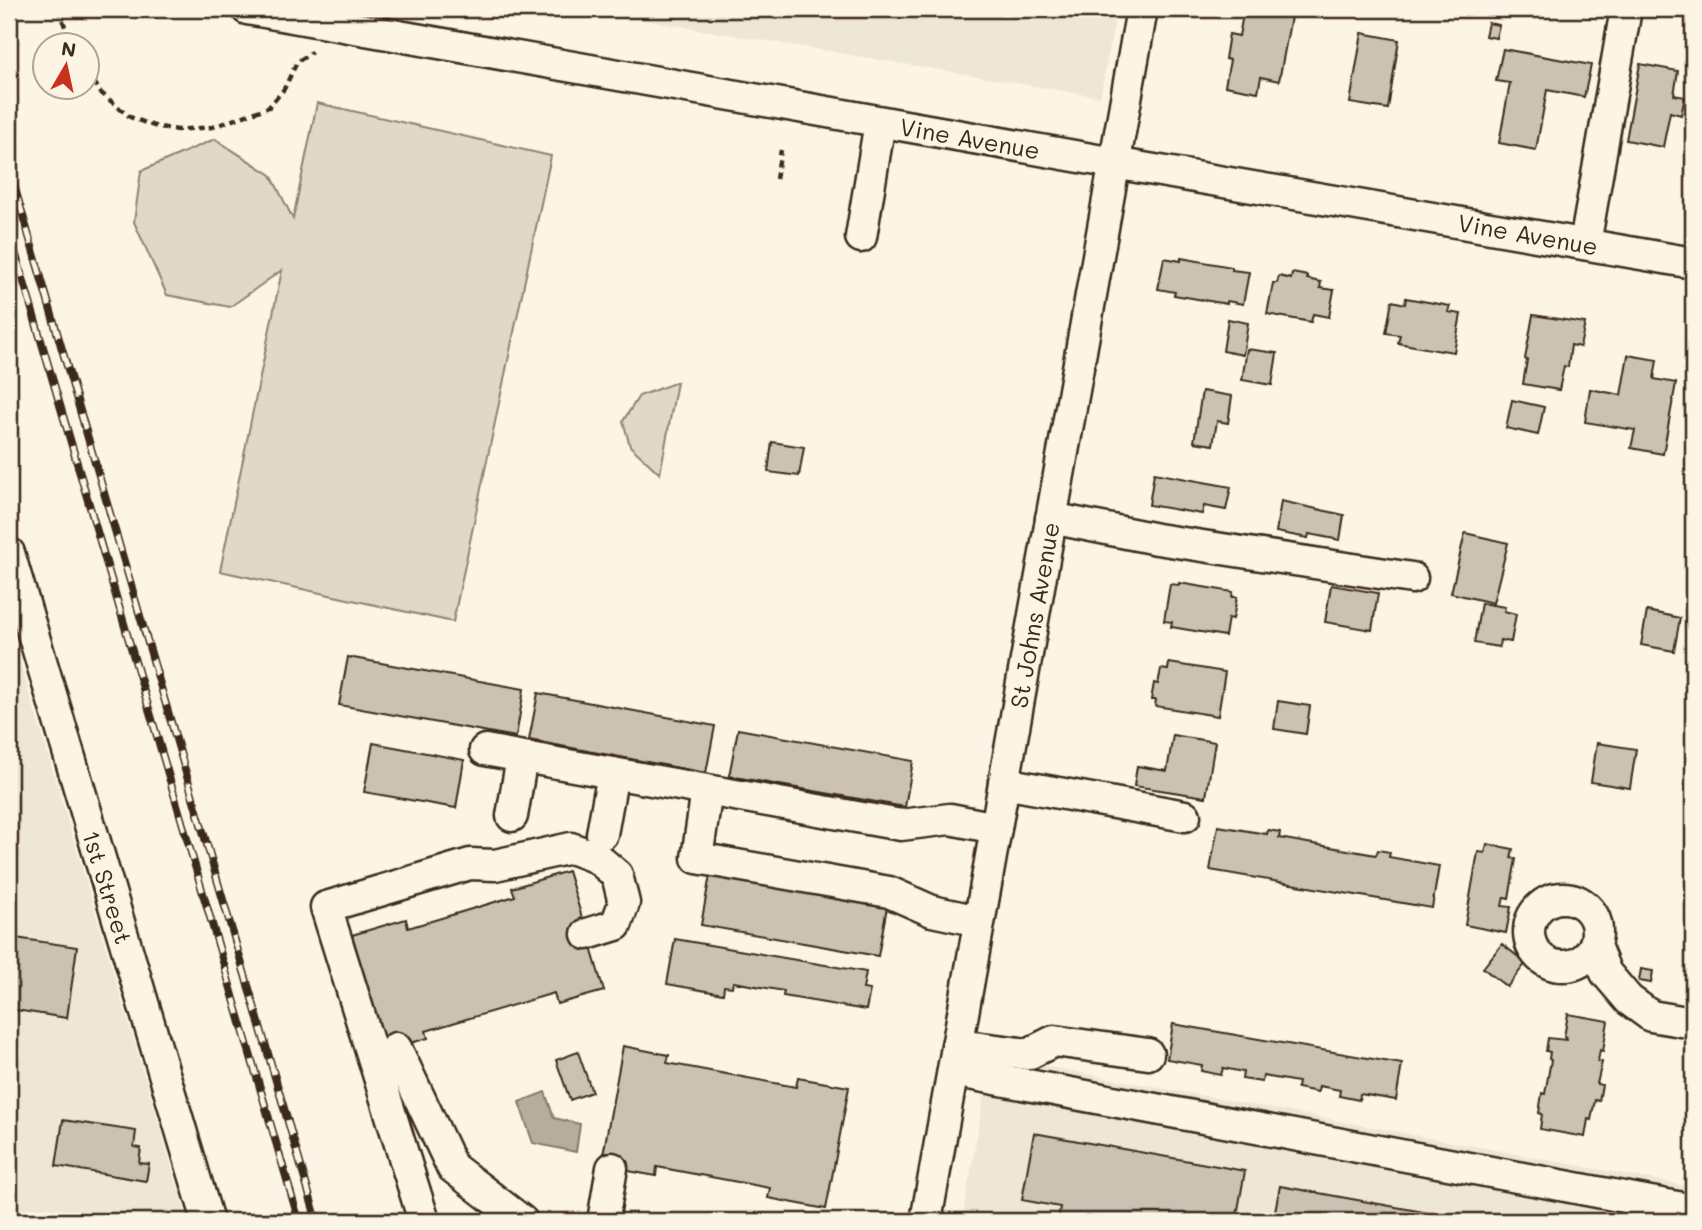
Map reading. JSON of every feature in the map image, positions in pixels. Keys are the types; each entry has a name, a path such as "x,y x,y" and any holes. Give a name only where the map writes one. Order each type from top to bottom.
{"street":[{"name":"St Johns Avenue","path":"926,1221 1142,9"},
{"path":"1586,244 1626,9"},
{"name":"Vine Avenue","path":"265,10 880,122 1693,263"},
{"path":"861,237 880,122"},
{"path":"1051,518 1157,539 1412,578"},
{"name":"1st Street","path":"9,553 208,1221"},
{"path":"485,750 901,825 950,819 996,828"},
{"path":"512,816 522,757"},
{"path":"602,834 613,773"},
{"path":"1004,783 1185,816"},
{"path":"707,790 697,858 889,892 932,911 979,921"},
{"path":"424,1221 326,906 470,864 495,865 571,848 597,858 617,875 624,903 616,925 587,934"},
{"path":"1595,946 1606,973 1629,1000 1651,1016 1693,1023"},
{"path":"955,1058 1028,1054 1054,1041 1148,1054"},
{"path":"396,1048 452,1167 522,1221"},
{"path":"955,1058 1693,1210"},
{"path":"412,1179 452,1167"},
{"path":"603,1221 612,1168"}],"path":[{"path":"59,11 67,32"},
{"path":"102,94 130,117 154,126 177,130 213,127 269,107 284,89 297,62"},
{"path":"776,179 781,150"}],"shaded area":[{"path":"578,9 1117,9 1100,97"},
{"path":"317,103 551,156 453,622 220,571 282,270 230,307 167,295 134,222 141,171 215,139 271,175 293,219"},
{"path":"677,382 660,474 630,446 623,421 639,396"},
{"path":"9,625 188,1221 9,1221"},
{"path":"991,1056 1693,1187 1693,1221 962,1221"},
{"path":"545,1092 554,1118 580,1124 576,1152 533,1143 519,1102"}],"building":[{"path":"1244,9 1277,9 1276,14 1291,17 1279,81 1261,77 1258,92 1225,86 1230,60 1225,59 1229,34 1239,36"},
{"path":"1488,23 1499,25 1496,38 1485,36"},
{"path":"1362,33 1399,40 1388,109 1350,103"},
{"path":"1503,49 1591,65 1584,97 1547,90 1536,150 1499,143 1510,83 1496,81"},
{"path":"1640,64 1678,71 1674,95 1685,97 1681,115 1670,112 1663,147 1626,140"},
{"path":"1164,258 1181,261 1181,258 1249,272 1243,304 1174,295 1175,292 1158,289"},
{"path":"1292,273 1321,282 1320,288 1334,290 1329,317 1313,314 1311,322 1267,314 1273,283 1277,283 1279,276 1291,279"},
{"path":"1406,298 1450,306 1448,312 1461,314 1454,352 1398,343 1400,335 1386,333 1392,301 1405,304"},
{"path":"1533,315 1585,323 1580,347 1571,345 1568,367 1564,366 1559,390 1523,384"},
{"path":"1228,319 1248,323 1243,355 1223,351"},
{"path":"1247,349 1277,353 1272,385 1242,380"},
{"path":"1628,355 1657,360 1654,379 1676,383 1663,454 1631,448 1635,430 1585,422 1590,389 1621,395"},
{"path":"1202,391 1232,396 1228,423 1217,421 1213,445 1194,442"},
{"path":"1512,400 1544,407 1538,435 1506,428"},
{"path":"772,442 804,447 799,476 768,472"},
{"path":"1154,473 1231,487 1226,510 1204,506 1202,514 1149,505"},
{"path":"1281,501 1344,515 1340,540 1309,534 1308,538 1276,532"},
{"path":"1465,533 1508,543 1493,603 1451,593"},
{"path":"1179,583 1233,592 1232,597 1237,597 1233,619 1228,618 1225,636 1171,627 1172,622 1164,621 1170,584"},
{"path":"1331,585 1378,593 1372,630 1325,622"},
{"path":"1481,603 1505,607 1504,611 1516,614 1511,642 1500,640 1499,647 1474,643"},
{"path":"1647,611 1680,618 1674,651 1641,645"},
{"path":"348,657 524,689 516,737 339,705"},
{"path":"1169,663 1225,672 1218,716 1155,706 1156,700 1151,700 1154,683 1158,684 1161,669 1168,670"},
{"path":"538,693 715,726 706,773 529,740"},
{"path":"1278,701 1310,706 1306,734 1274,729"},
{"path":"738,729 913,761 905,807 729,776"},
{"path":"1173,735 1215,742 1206,797 1134,786 1137,766 1167,771"},
{"path":"373,743 464,760 456,808 364,792"},
{"path":"1597,743 1636,749 1630,788 1591,782"},
{"path":"1218,826 1267,834 1268,830 1280,832 1279,838 1376,855 1378,850 1390,852 1389,857 1439,866 1432,908 1210,870"},
{"path":"1487,844 1513,849 1511,858 1516,859 1509,898 1504,897 1502,906 1511,907 1506,933 1465,925 1478,852 1485,853"},
{"path":"568,871 604,991 557,1004 554,993 426,1031 428,1038 386,1050 352,935 406,919 408,928 515,896 512,888"},
{"path":"710,875 887,907 878,956 701,925"},
{"path":"9,937 77,947 67,1018 9,1009"},
{"path":"675,939 866,972 863,989 870,990 866,1010 783,996 784,991 733,982 732,987 724,986 723,994 667,984"},
{"path":"1502,944 1526,963 1507,987 1483,968"},
{"path":"1641,969 1653,971 1651,983 1639,981"},
{"path":"1568,1014 1608,1021 1603,1051 1600,1050 1598,1061 1602,1062 1597,1084 1602,1085 1599,1101 1595,1100 1585,1137 1540,1129 1542,1093 1545,1094 1551,1060 1550,1052 1546,1051 1548,1038 1566,1040 1564,1037"},
{"path":"1173,1024 1402,1064 1396,1100 1360,1094 1359,1100 1339,1096 1340,1090 1319,1086 1318,1092 1297,1088 1298,1082 1263,1076 1262,1082 1242,1079 1243,1072 1223,1068 1221,1075 1201,1071 1202,1065 1167,1059"},
{"path":"623,1046 669,1055 667,1063 796,1087 798,1078 849,1087 826,1209 768,1198 770,1188 657,1167 656,1176 601,1166"},
{"path":"578,1052 592,1092 570,1100 556,1060"},
{"path":"63,1120 136,1131 134,1147 141,1148 139,1163 149,1164 146,1181 56,1166"},
{"path":"1034,1133 1245,1171 1236,1221 1058,1221 1060,1207 1022,1200"},
{"path":"1280,1186 1440,1215 1439,1221 1273,1221"}],"railway":[{"path":"9,168 317,1221"},
{"path":"9,231 299,1221"}]}
